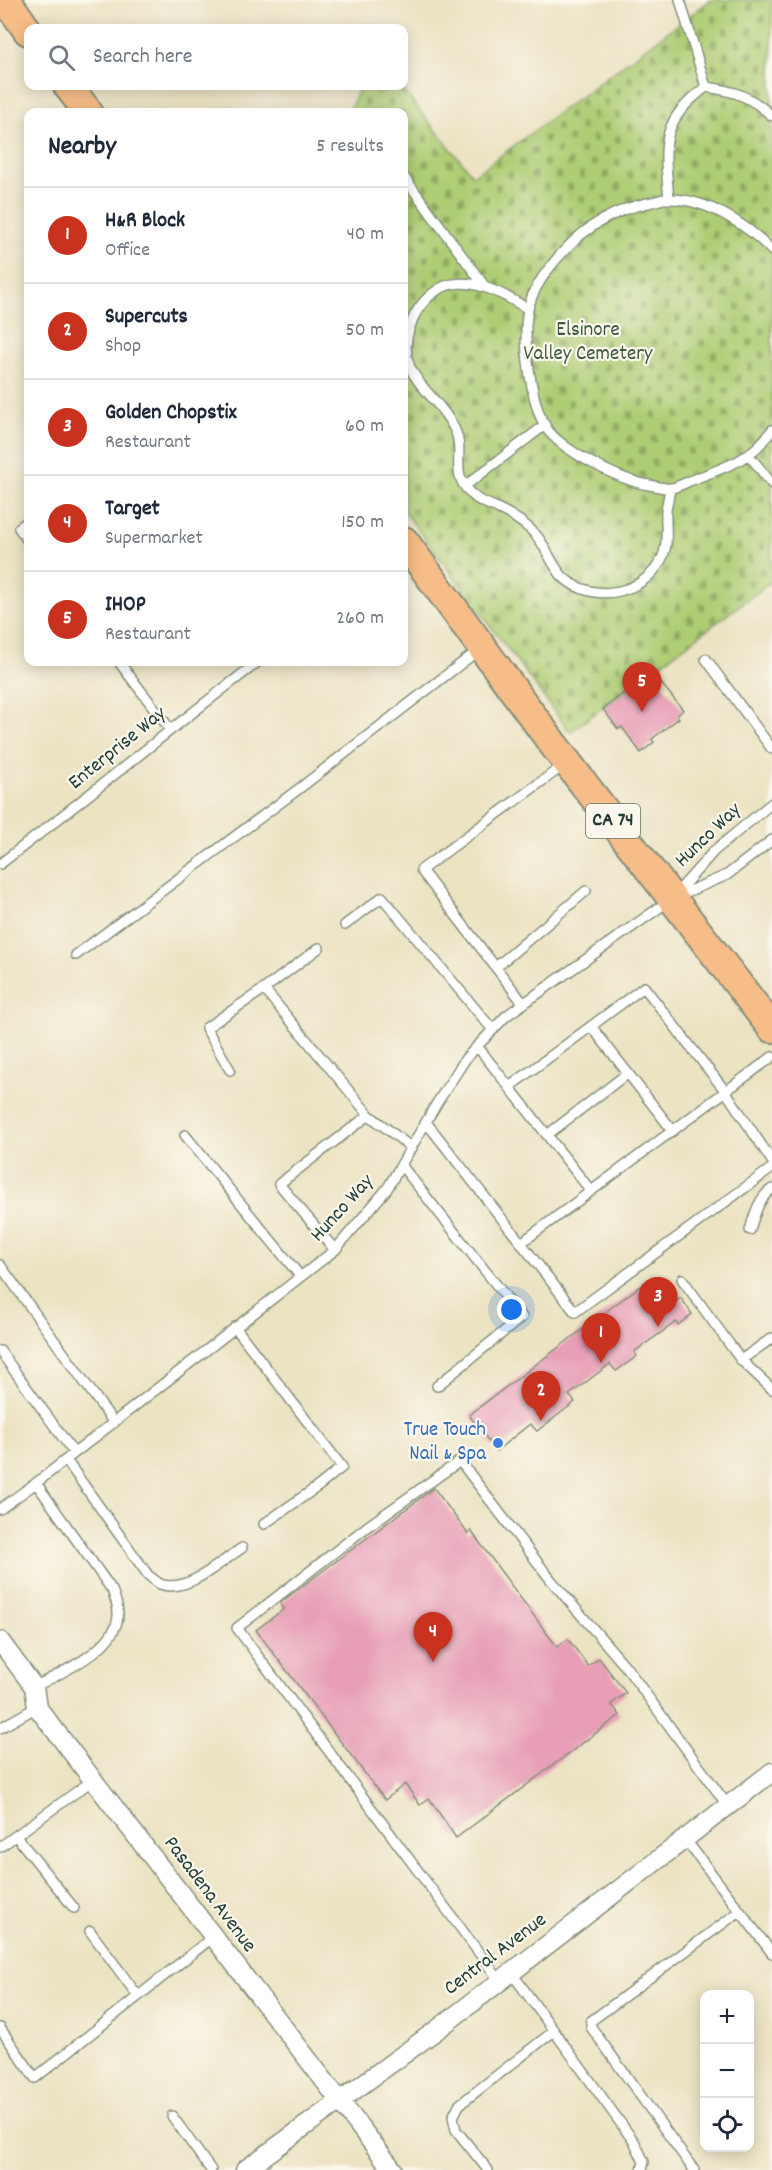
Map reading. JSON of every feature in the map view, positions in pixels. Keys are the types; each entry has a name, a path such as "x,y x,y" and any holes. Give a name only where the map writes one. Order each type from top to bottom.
{"main road":[{"path":"6,0 24,25"},
{"path":"71,90 85,108"},
{"name":"CA 74","path":"408,549 772,1028"}],"street":[{"name":"Pasadena Avenue","path":"0,1641 34,1688 37,1707 393,2170"},
{"name":"Central Avenue","path":"245,2170 505,1977 728,1806 770,1777"}],"lane":[{"path":"680,0 706,87"},
{"path":"706,87 735,92 749,98 772,116"},
{"path":"669,198 666,147 669,132 680,110 706,87"},
{"path":"408,182 486,288"},
{"path":"772,251 757,235 732,218 710,208 669,198 639,204 620,211 588,228 552,263 528,309 527,357 534,393 545,425 560,444 617,475 644,484 670,488 725,468 749,455 772,430"},
{"path":"528,309 486,288 457,284 441,288 426,298 418,308 408,332 408,364 415,378 440,406 456,433 458,475 465,486 474,497 527,525 538,537 554,566 566,579 588,590 608,592 625,591 636,587 650,574 663,556 670,488"},
{"path":"465,486 545,425"},
{"path":"749,455 772,484"},
{"path":"24,524 19,528 24,535"},
{"path":"76,955 300,788 482,648"},
{"path":"706,659 772,749"},
{"path":"122,666 170,729"},
{"name":"Enterprise Way","path":"0,864 77,806 170,729 253,666"},
{"path":"523,1003 421,870 561,753"},
{"name":"Hunco Way","path":"673,898 714,851 772,803"},
{"name":"Hunco Way","path":"0,1509 114,1423 334,1250 387,1188 466,1058 506,1016 673,898 727,874 772,840"},
{"path":"496,967 586,891"},
{"path":"345,925 382,897 493,1030"},
{"path":"230,1070 206,1028 319,948"},
{"path":"509,1087 644,987 726,1092 772,1161"},
{"path":"264,989 369,1115 412,1148"},
{"path":"591,1026 673,1131"},
{"path":"477,1046 591,1191"},
{"path":"521,1243 772,1057"},
{"path":"547,1135 628,1073"},
{"path":"334,1250 279,1184 369,1115"},
{"path":"426,1122 575,1312 772,1168"},
{"path":"185,1135 300,1276"},
{"path":"401,1165 522,1317 437,1386"},
{"path":"750,1230 754,1214 766,1193 772,1189"},
{"path":"0,1265 114,1423"},
{"path":"681,1279 741,1360 772,1389"},
{"path":"235,1327 342,1467 264,1524"},
{"path":"741,1360 772,1338"},
{"path":"0,1351 74,1453"},
{"path":"66,1460 148,1575 159,1584 176,1587 189,1584 242,1548"},
{"path":"642,2170 644,2162 635,2143 554,2031 505,1977 237,1628 368,1526 460,1461 551,1580 626,1667 728,1806"},
{"path":"34,1688 83,1662 109,1638 117,1622 118,1605 112,1590 36,1483"},
{"path":"0,1728 37,1707"},
{"path":"0,1848 93,1780"},
{"path":"16,1836 74,1908"},
{"path":"686,1839 772,1953"},
{"path":"694,2170 591,2027 591,2021 740,1911"},
{"path":"90,1931 138,1996"},
{"path":"0,2028 35,2078 213,1937"},
{"path":"488,2170 456,2130 453,2117 459,2105 554,2031"},
{"path":"172,2115 211,2170"}],"green space":[{"name":"Elsinore Valley Cemetery","path":"711,0 772,0 772,581 570,732 408,516 408,108 350,108 358,92 360,90 403,90 473,176"}],"building":[{"path":"652,672 683,710 677,715 679,718 652,739 654,742 641,753 622,727 618,729 603,709"},
{"path":"652,1277 672,1304 681,1298 692,1314 678,1325 676,1322 634,1352 637,1356 616,1371 610,1364 569,1395 575,1402 537,1431 530,1424 496,1451 469,1415"},
{"path":"434,1488 468,1534 471,1531 557,1647 568,1639 588,1666 599,1658 626,1693 611,1704 620,1715 456,1838 429,1798 420,1805 405,1784 385,1800 256,1630 284,1609 280,1603"}],"place":[{"name":"IHOP","path":"642,712"},
{"name":"Golden Chopstix","path":"658,1327"},
{"name":"H&R Block","path":"601,1363"},
{"name":"Supercuts","path":"541,1421"},
{"name":"True Touch Nail & Spa","path":"498,1443"},
{"name":"Target","path":"433,1662"}]}
